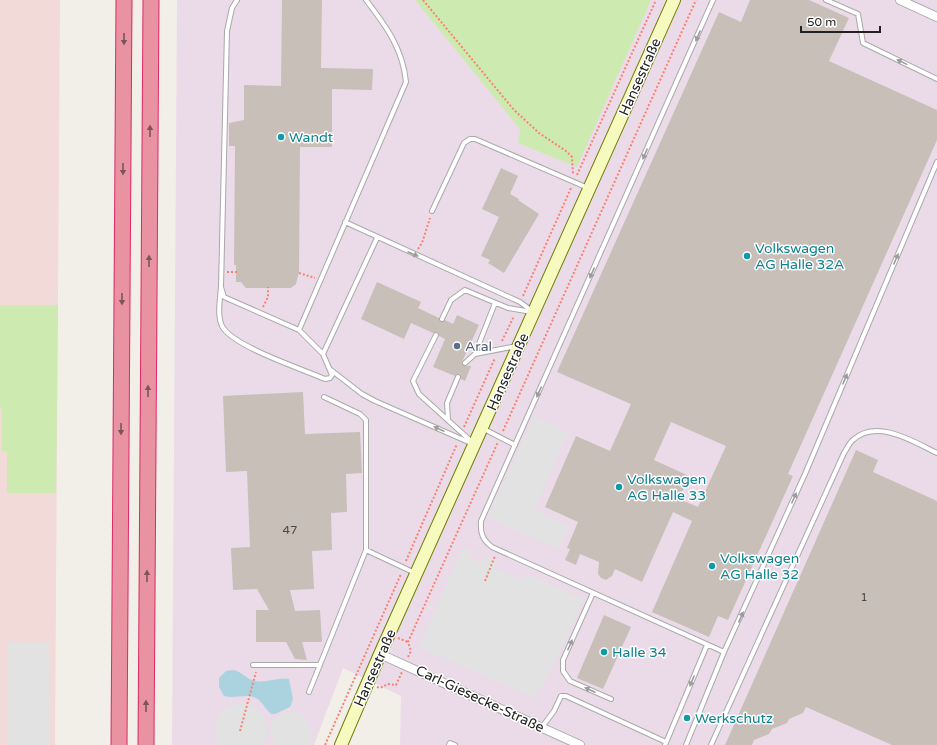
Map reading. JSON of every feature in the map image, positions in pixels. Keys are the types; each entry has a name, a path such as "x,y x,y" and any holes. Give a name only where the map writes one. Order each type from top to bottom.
{"highway":[{"path":"119,745 124,0"},
{"path":"146,745 151,0"}],"main road":[{"name":"Hansestraße","path":"341,745 380,654 535,313 674,0"}],"street":[{"path":"900,0 937,16"},
{"name":"Carl-Giesecke-Straße","path":"380,654 580,745"}],"lane":[{"path":"221,286 224,297 299,330 323,354 332,375 330,378 325,379 247,346 230,337 222,326 220,316 228,30 232,8 237,0"},
{"path":"299,330 406,82 398,47 390,31 366,0"},
{"path":"714,0 481,521 481,535 485,541 497,550 724,652"},
{"path":"826,0 858,14 863,43 937,79"},
{"path":"432,211 464,143 475,139 590,189"},
{"path":"686,745 724,652 805,474 937,162"},
{"path":"345,222 377,238 520,302 535,313"},
{"path":"323,354 377,238"},
{"path":"442,319 451,300 465,290 517,311 535,313"},
{"path":"465,363 475,354 495,302"},
{"path":"436,334 413,381 419,394 475,445"},
{"path":"475,354 499,348 520,346"},
{"path":"330,369 362,394 375,401 475,445"},
{"path":"448,420 447,403 458,378"},
{"path":"309,692 366,550 366,420 360,414 324,397"},
{"path":"482,428 515,445"},
{"path":"711,745 844,453 853,440 868,432 889,433 904,437 937,453"},
{"path":"366,550 417,574"},
{"path":"593,593 563,660 563,671 570,681 611,699"},
{"path":"542,727 554,711 558,699 561,696 566,696 665,744 707,645"},
{"path":"253,664 320,665"},
{"path":"449,745 450,743 455,745"}],"path":[{"path":"423,0 514,110 539,133 566,151 572,157 574,181"},
{"path":"520,302 656,0"},
{"path":"354,677 380,688 388,684 396,685 411,651 408,642 696,0"},
{"path":"415,255 422,243 432,211"},
{"path":"299,273 307,274"},
{"path":"260,313 268,297 268,287"},
{"path":"462,433 499,348 517,311"},
{"path":"325,745 460,438"},
{"path":"485,581 497,550"},
{"path":"240,730 254,678"}],"shaded area":[{"path":"0,0 60,0 55,745 0,745"},
{"path":"177,0 937,0 937,745 400,745 401,696 343,668 314,745 172,745"},
{"path":"534,416 568,432 534,510 569,526 559,549 488,518"},
{"path":"463,547 471,550 469,558 481,564 485,555 497,561 494,568 523,581 527,574 584,599 557,658 535,698 419,647"},
{"path":"8,642 50,642 50,745 8,745"},
{"path":"239,703 249,704 259,710 264,719 268,729 266,739 262,745 219,745 216,742 214,732 215,721 221,712 229,706"},
{"path":"293,712 301,714 308,719 312,735 310,743 308,745 274,745 270,732 272,723 285,713"}],"green space":[{"path":"415,0 651,0 577,167 518,143 520,129"},
{"path":"0,305 58,305 56,493 7,493 7,451 2,451 2,408 0,407"}],"water":[{"path":"233,670 249,679 256,681 289,679 293,699 290,707 275,714 271,714 256,698 248,696 224,696 219,687 219,678 226,671"}],"building":[{"name":"Wandt","path":"282,0 322,0 321,68 373,69 372,90 332,89 332,147 300,147 299,272 296,284 291,288 246,288 241,282 236,282 236,265 234,265 235,146 229,146 229,123 244,120 244,85 281,86"},
{"name":"Volkswagen AG Halle 32A","path":"750,0 809,0 849,18 829,61 937,110 937,140 788,474 793,476 728,620 718,616 709,637 652,612 692,521 673,512 642,582 615,569 612,576 606,580 601,578 598,574 599,562 580,554 576,565 565,560 570,549 567,548 578,522 545,507 576,436 610,451 631,404 557,372 719,12 741,22","holes":["671,422 726,446 698,507 679,499 689,476 654,460"]},
{"path":"501,168 518,176 510,194 539,214 504,273 488,263 490,260 481,256 499,217 482,209"},
{"path":"377,282 421,302 418,308 439,318 441,322 445,320 453,324 457,315 479,325 462,362 464,366 471,366 465,381 461,379 460,374 455,376 433,367 445,339 439,336 438,332 433,333 411,323 404,339 361,319"},
{"path":"303,392 305,434 360,432 362,473 346,474 347,512 331,513 332,550 312,551 314,589 290,590 295,611 320,610 322,642 302,642 307,660 295,659 286,642 256,642 256,610 269,610 257,589 233,590 231,548 250,547 247,471 226,472 223,396"},
{"path":"856,450 878,460 873,472 937,501 937,745 892,745 806,707 803,713 789,719 787,723 772,729 769,734 754,740 752,745 725,745"},
{"name":"Halle 34","path":"604,615 631,627 603,689 577,678"}],"place":[{"name":"Wandt","path":"281,137"},
{"name":"Volkswagen AG Halle 32A","path":"747,256"},
{"name":"Aral","path":"457,346"},
{"name":"Volkswagen AG Halle 33","path":"619,487"},
{"name":"Volkswagen AG Halle 32","path":"712,566"},
{"name":"Halle 34","path":"604,652"},
{"name":"Werkschutz","path":"687,718"}]}
